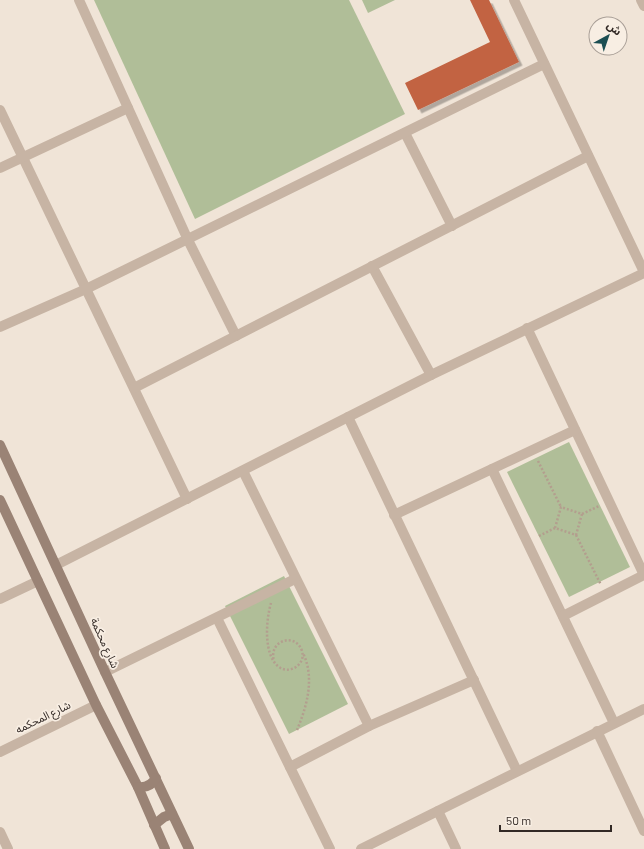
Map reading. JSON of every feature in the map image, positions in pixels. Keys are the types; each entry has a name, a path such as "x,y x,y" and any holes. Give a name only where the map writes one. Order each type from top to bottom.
{"main road":[{"name":"شارع محكمة","path":"0,445 189,849"},
{"path":"0,500 96,705 138,787 165,849"},
{"path":"138,787 146,787 156,778"},
{"path":"154,825 164,817 172,814"}],"street":[{"path":"79,0 188,240 236,336"},
{"path":"56,564 431,375 644,273 514,0"},
{"path":"641,0 644,6"},
{"path":"0,328 188,240 544,64"},
{"path":"0,168 128,108"},
{"path":"0,110 187,499"},
{"path":"404,133 452,226"},
{"path":"134,388 588,156"},
{"path":"372,266 431,375"},
{"path":"527,328 644,575 563,616"},
{"path":"348,417 517,771"},
{"path":"394,515 575,430"},
{"path":"492,469 614,723"},
{"path":"243,471 295,579 369,726"},
{"path":"105,672 295,579"},
{"path":"0,599 38,581"},
{"path":"217,618 330,849"},
{"path":"290,767 369,726 474,680"},
{"name":"شارع المحكمه","path":"0,752 96,705"},
{"path":"360,849 644,709"},
{"path":"597,731 644,831"},
{"path":"438,811 456,849"},
{"path":"0,832 8,849"}],"path":[{"path":"532,450 561,507 555,528"},
{"path":"561,507 582,514 600,505"},
{"path":"582,514 576,535 606,594"},
{"path":"539,536 555,528 576,535"},
{"path":"273,598 267,628 270,654 274,661 281,668 286,670 296,668 302,660 302,650"},
{"path":"274,661 273,656 275,647 282,641 287,640 296,642 307,661 309,689 307,704 297,730"}],"green space":[{"path":"94,0 349,0 405,114 195,219"},
{"path":"362,0 395,0 368,13"},
{"path":"569,442 630,567 569,597 507,472"},
{"path":"284,576 348,704 289,734 225,606"}],"building":[{"path":"470,0 489,0 519,62 418,110 405,83 490,42"}]}
